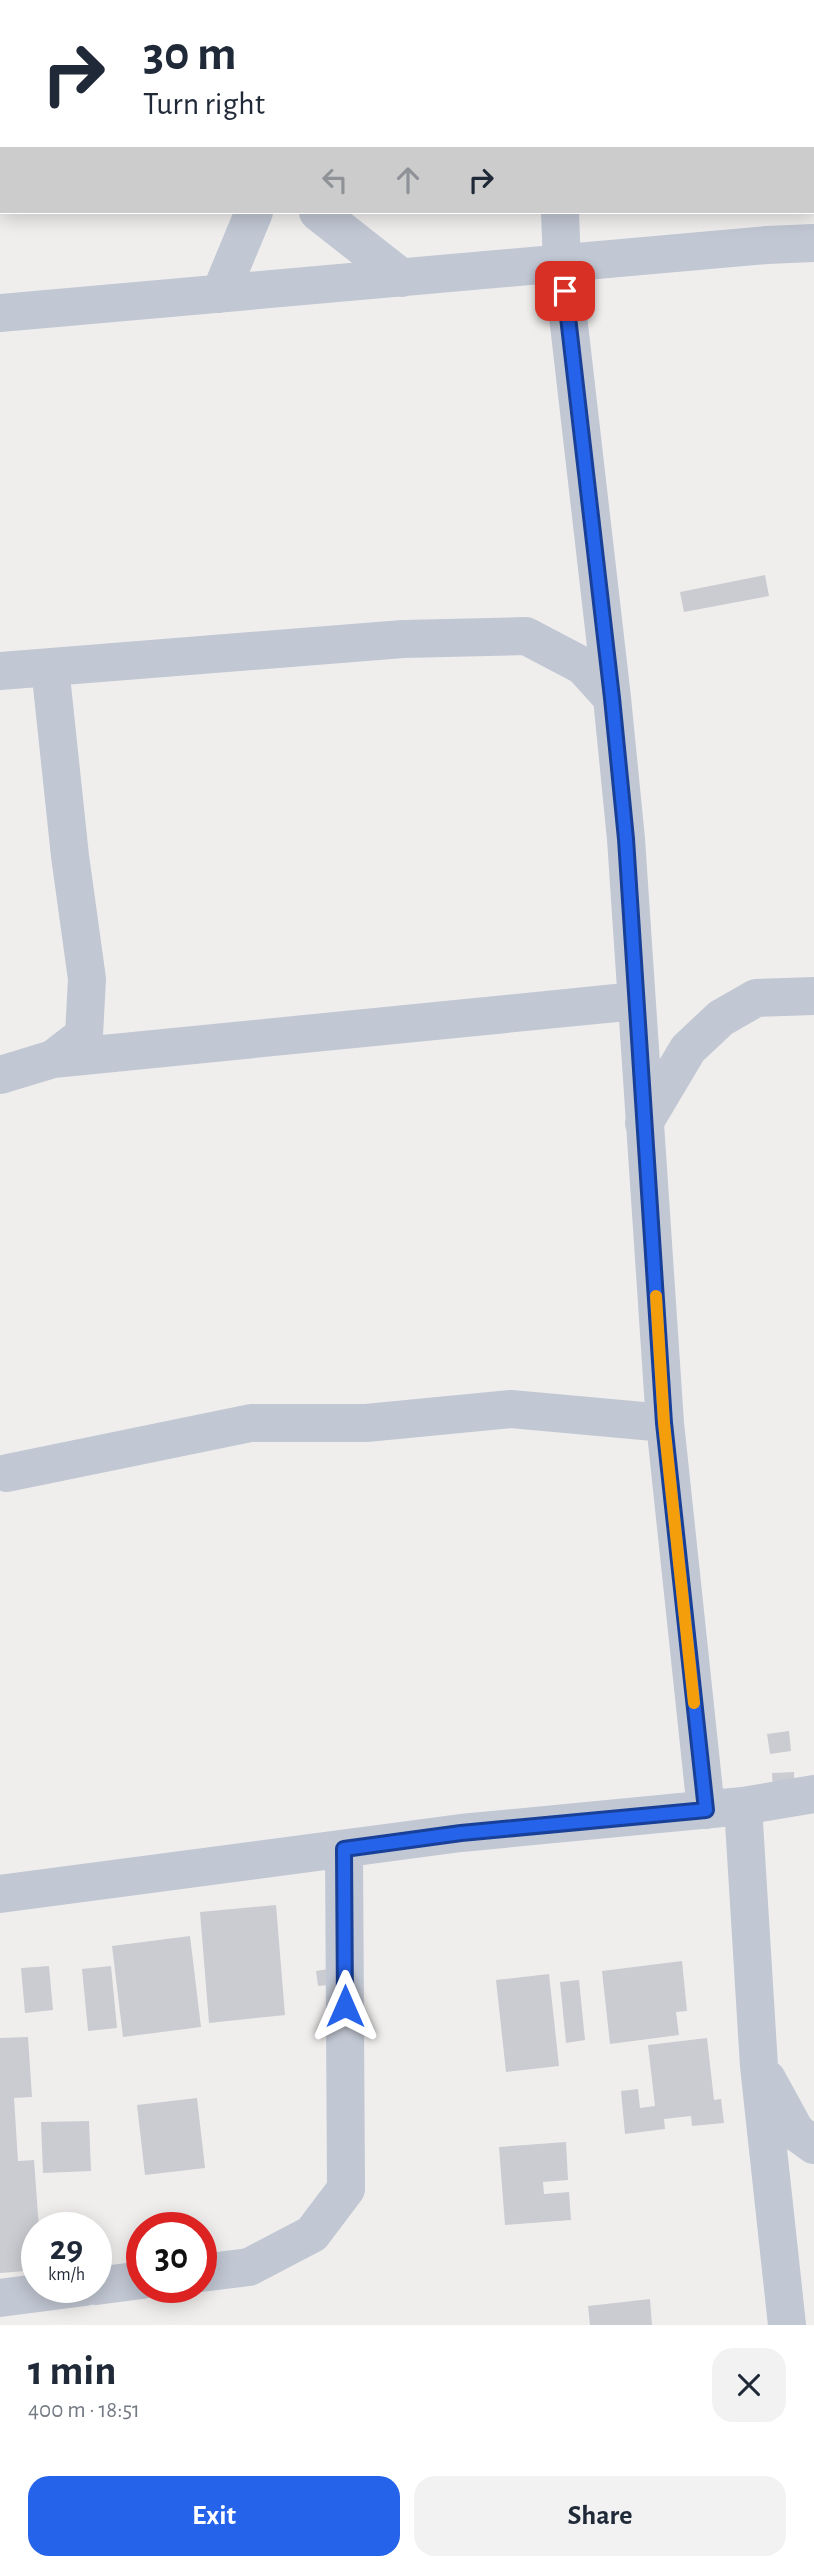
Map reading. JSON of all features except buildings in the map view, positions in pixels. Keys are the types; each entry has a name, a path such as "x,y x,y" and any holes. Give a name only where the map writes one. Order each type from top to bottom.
{"street":[{"path":"220,294 253,214"},
{"path":"321,214 402,278"},
{"path":"560,214 562,264 626,839 664,1423 706,1810"},
{"path":"0,313 766,245 814,243"},
{"path":"0,671 403,639 526,636 583,666 612,698"},
{"path":"50,667 70,856 87,979 84,1035 53,1059"},
{"path":"644,1123 688,1049 721,1018 757,998 814,996"},
{"path":"0,1075 53,1059 636,1000"},
{"path":"7,1473 251,1423 366,1423 511,1409 664,1423"},
{"path":"0,1894 461,1833 743,1806 814,1794"},
{"path":"743,1806 760,2066 787,2325"},
{"path":"217,2271 249,2267 312,2234 346,2189 344,1849"},
{"path":"760,2066 796,2132 814,2145"},
{"path":"0,2298 21,2295"}],"slow traffic":[{"path":"656,1296 664,1423 694,1703"}],"route":[{"path":"345,2006 344,1849 461,1833 706,1810 664,1423 626,839 565,291"}]}
